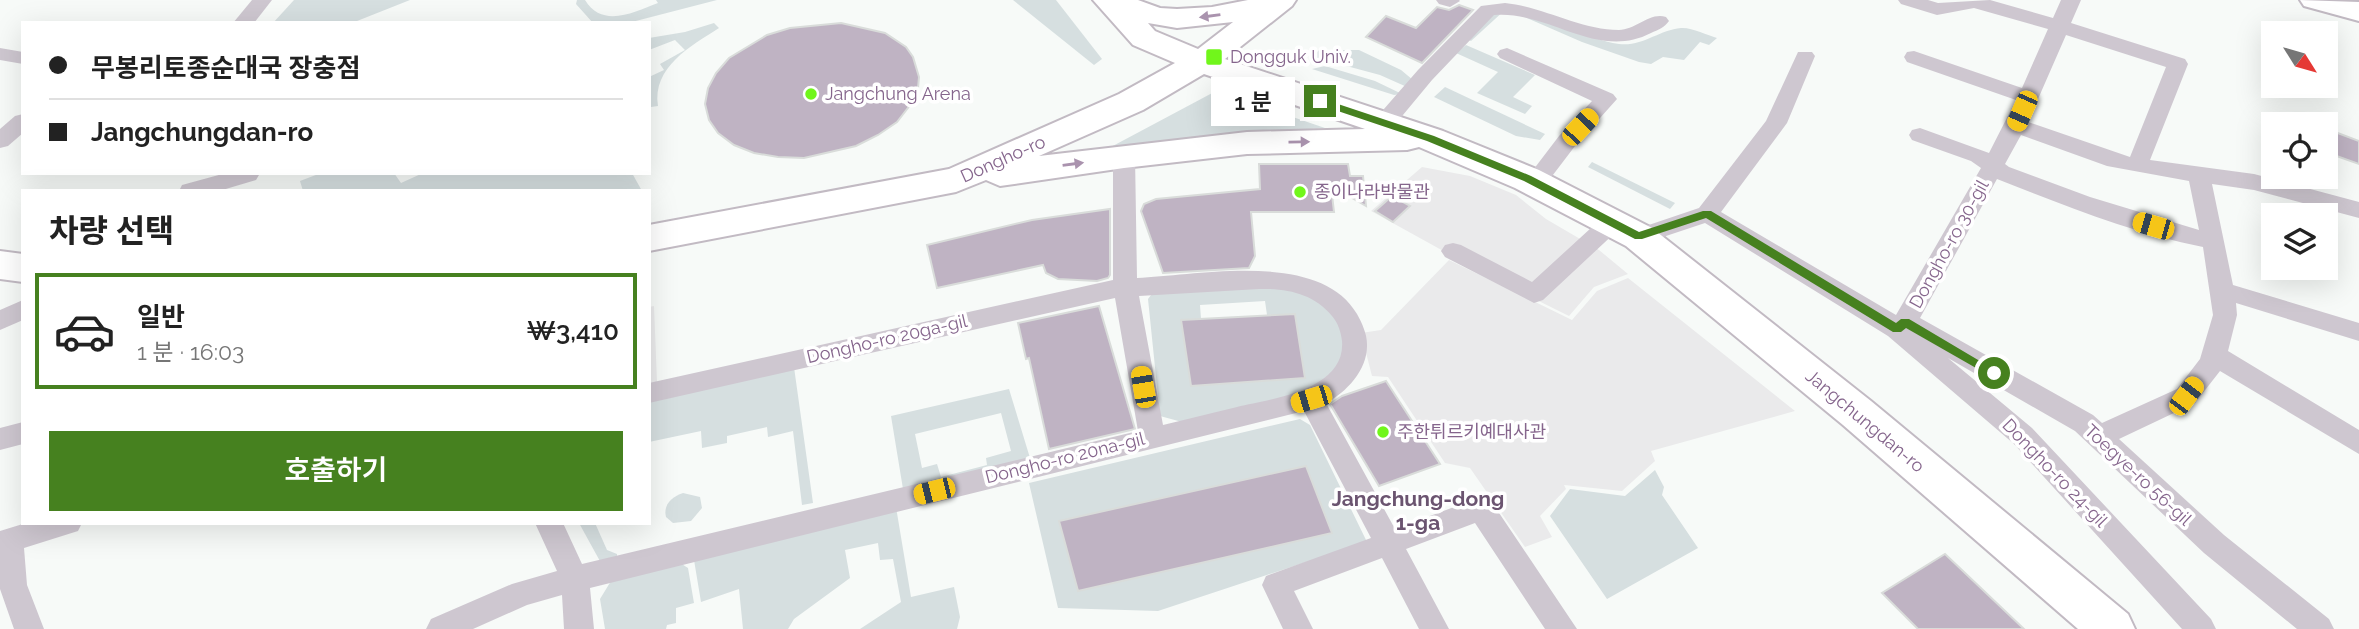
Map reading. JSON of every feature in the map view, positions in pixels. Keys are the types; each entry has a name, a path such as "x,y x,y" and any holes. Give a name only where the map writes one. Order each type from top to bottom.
{"main road":[{"path":"1110,0 1146,16 1168,20 1210,17 1279,1"},
{"name":"Jangchungdan-ro","path":"1110,0 1144,38 1201,62 1431,139 1535,183 1625,230 1857,413 2104,627"},
{"path":"2315,0 2359,12"},
{"name":"Dongho-ro","path":"651,238 957,180 1131,102 1201,62 1279,1"},
{"path":"957,180 1124,156 1247,143 1431,139"},
{"path":"0,265 21,268"}],"street":[{"path":"245,21 262,0"},
{"path":"1908,0 1937,9 1974,2 2060,25 2178,64 2137,166"},
{"name":"Dongho-ro 30-gil","path":"1901,326 2016,125 2071,0"},
{"path":"1385,122 1488,9 1508,2 1525,4 1610,35 1636,33 1658,21"},
{"path":"0,54 21,58"},
{"path":"1507,54 1606,99 1567,141 1535,183"},
{"path":"1453,251 1534,294 1625,230 1707,214 1776,123 1805,56"},
{"path":"1914,57 2028,97"},
{"path":"0,141 21,123"},
{"path":"2016,125 2107,159 2137,166 2254,182 2359,210"},
{"name":"Dongho-ro 30-gil","path":"1920,135 1979,156 2020,179 2127,218 2213,241"},
{"path":"1124,156 1125,288 1152,437"},
{"path":"2098,437 2186,396 2214,355 2225,315 2199,175"},
{"path":"199,189 242,179"},
{"name":"Dongho-ro 24-gil","path":"1707,214 1901,326 2023,436 2201,629"},
{"name":"Dongho-ro 20ga-gil","path":"651,393 1091,293 1125,288 1265,281 1291,282 1313,289 1331,300 1346,315 1354,332 1355,350 1350,368"},
{"path":"2221,290 2359,332"},
{"path":"0,321 21,310"},
{"name":"Toegye-ro 56-gil","path":"1901,326 2084,424 2214,544 2319,629"},
{"path":"2214,355 2359,443"},
{"name":"Dongho-ro 20na-gil","path":"442,629 522,593 1311,399 1333,387 1350,368"},
{"path":"1311,399 1434,629"},
{"path":"0,439 21,434"},
{"path":"1298,629 1276,585 1481,509 1562,629"},
{"path":"29,629 13,584 4,542 61,525"},
{"path":"550,525 575,579 579,629"}],"shaded area":[{"path":"294,0 410,0 357,21 275,21"},
{"path":"577,0 585,0 592,9 601,14 619,16 658,3 656,0 717,0 636,21 591,21 576,4"},
{"path":"1013,0 1056,0 1102,59 1094,65"},
{"path":"1507,6 1536,12 1591,36 1619,44 1643,41 1681,28 1717,38 1709,45 1700,42 1684,60 1663,57 1651,64 1582,42 1506,9 1471,41 1465,38 1493,9"},
{"path":"714,23 719,28 686,50 667,69 658,92 658,106 651,107 651,76 664,70 660,64 685,50 675,40 651,49 651,38 685,32"},
{"path":"1466,45 1535,75 1513,97 1532,106 1525,114 1477,93 1498,72 1456,53"},
{"path":"1319,50 1359,50 1401,70 1413,80 1407,87 1380,75 1313,57"},
{"path":"1325,66 1375,81 1402,94 1394,95 1312,69"},
{"path":"1445,87 1545,134 1540,140 1516,136 1434,97"},
{"path":"1216,91 1325,128 1209,135 1109,148"},
{"path":"1592,162 1675,203 1670,209 1588,167"},
{"path":"1422,167 1470,176 1516,195 1546,219 1599,250 1628,274 1594,287 1569,316 1494,279 1371,211"},
{"path":"316,175 395,175 401,183 419,175 633,175 641,189 302,189 300,181"},
{"path":"1449,260 1572,320 1597,291 1628,278 1795,411 1651,451 1655,461 1622,491 1564,485 1566,489 1540,516 1552,537 1525,547 1470,468 1445,463 1388,377 1372,376 1361,333 1381,330"},
{"path":"1158,286 1313,289 1354,333 1333,387 1182,422 1160,416 1148,299","holes":["1265,301 1267,315 1295,314 1305,378 1191,386 1182,320 1201,319 1200,305"]},
{"path":"654,306 657,383 651,384 651,307"},
{"path":"793,360 813,503 802,505 793,431 768,437 767,427 727,436 727,443 702,448 701,431 651,442 651,399"},
{"path":"1009,389 1030,458 903,489 891,416","holes":["1001,413 1011,451 986,458 987,465 941,477 937,464 922,468 915,434"]},
{"path":"1300,419 1310,425 1367,542 1158,611 1058,608 1029,483","holes":["1306,466 1332,533 1078,591 1059,521"]},
{"path":"1655,470 1664,487 1662,495 1698,548 1607,599 1550,516 1570,489 1625,496"},
{"path":"683,493 700,497 702,508 691,521 673,523 666,517 667,505"},
{"path":"896,507 911,597 954,587 960,617 957,629 860,629 901,602 893,559 880,560 878,543 845,550 850,578 794,619 788,629 743,629 739,589 701,602 694,560"},
{"path":"580,525 596,525 607,550 617,554 617,558 601,563"},
{"path":"677,561 688,568 694,603 676,608 676,623 667,625 666,629 605,629 600,599 611,581"}],"building":[{"path":"1459,5 1473,10 1422,63 1366,37 1386,16 1416,28 1437,7 1449,10"},
{"name":"Jangchung Arena","path":"841,23 885,33 906,47 913,57 919,77 918,88 914,100 897,122 856,146 804,158 754,153 734,145 718,133 709,120 705,104 708,88 729,58 767,35 790,28"},
{"path":"2338,133 2359,141 2359,164 2338,156"},
{"path":"1259,164 1348,164 1350,176 1363,176 1366,206 1331,186 1334,212 1251,212 1255,256 1249,268 1163,273 1141,211 1144,204 1156,199 1260,189"},
{"path":"1392,196 1410,206 1393,222 1375,211"},
{"path":"1110,209 1108,278 1097,281 1058,279 1046,273 1043,265 937,288 927,245 1032,220"},
{"path":"1099,306 1135,429 1049,449 1029,358 1026,359 1018,323"},
{"path":"1295,314 1305,378 1191,386 1181,320"},
{"name":"주한튀르키예대사관","path":"1386,381 1440,464 1379,486 1330,404 1342,396"},
{"path":"1306,466 1332,533 1078,591 1059,521"},
{"path":"1945,554 2024,629 1918,629 1882,593"}],"place":[{"name":"Dongguk Univ.","path":"1214,57"},
{"name":"Jangchung Arena","path":"811,94"},
{"name":"종이나라박물관","path":"1300,192"},
{"name":"주한튀르키예대사관","path":"1383,432"}],"district":[{"name":"Jangchung-dong 1-ga","path":"1418,511"}],"route":[{"path":"1320,101 1431,139 1527,179 1639,237 1707,214 1897,329 1905,322 1994,373"}]}
